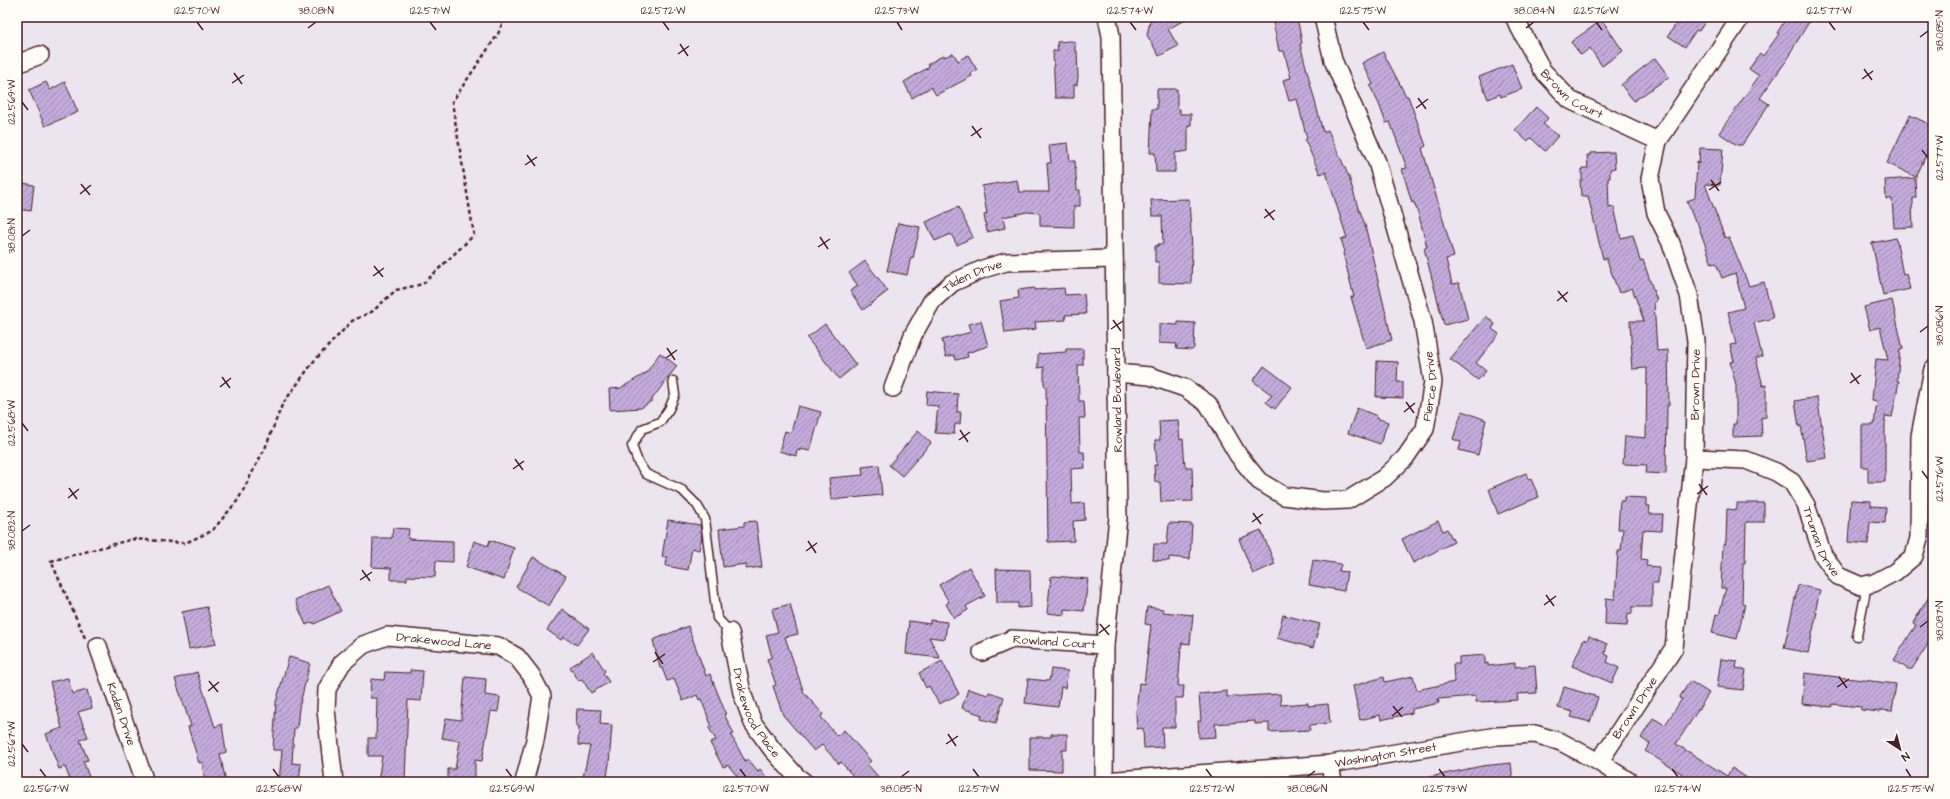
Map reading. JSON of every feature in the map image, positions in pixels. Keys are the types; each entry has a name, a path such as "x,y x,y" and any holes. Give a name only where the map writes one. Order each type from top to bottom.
{"street":[{"name":"Rowland Boulevard","path":"1104,782 1105,645 1118,517 1111,36 1107,17"},
{"name":"Pierce Drive","path":"1116,374 1150,376 1185,388 1208,404 1238,454 1259,481 1284,496 1323,501 1348,500 1389,473 1405,458 1425,429 1433,382 1422,321 1377,162 1333,60 1323,17"},
{"name":"Brown Court","path":"1514,17 1542,70 1570,100 1658,141"},
{"name":"Brown Drive","path":"1599,762 1674,648 1694,458 1696,341 1689,295 1670,243 1656,213 1650,179 1658,141 1741,17"},
{"path":"17,64 40,55"},
{"name":"Tilden Drive","path":"893,388 916,328 932,301 952,283 983,269 1006,262 1114,259"},
{"path":"1867,585 1895,572 1914,556 1918,538 1920,436 1933,369"},
{"name":"Truman Drive","path":"1694,458 1746,460 1776,472 1792,482 1806,505 1823,555 1838,576 1861,586 1867,585"},
{"name":"Drakewood Place","path":"730,632 742,693 753,723 772,749 797,777 804,782"},
{"name":"Drakewood Lane","path":"334,782 326,710 327,689 342,663 363,645 387,636 498,646 517,657 531,675 542,696 535,740 524,782"},
{"name":"Rowland Court","path":"982,652 1012,639 1105,645"},
{"name":"Kaden Drive","path":"98,646 145,782"},
{"name":"Washington Street","path":"1104,782 1330,764 1497,736 1535,734 1561,742 1599,762 1630,782"},
{"path":"1330,764 1333,782"}],"lane":[{"path":"673,381 675,395 669,409 660,422 642,429 632,446 638,462 646,474 682,490 697,505 705,519 717,618 730,632"},
{"path":"1857,636 1867,585"}],"path":[{"path":"98,646 90,648 51,561 133,539 185,543 212,531 238,500 266,446 282,405 314,361 352,321 373,311 396,290 423,284 474,235 452,102 498,34 505,17"}],"building":[{"path":"1151,17 1190,17 1168,29 1178,46 1159,56 1147,35"},
{"path":"1272,17 1297,17 1302,43 1300,44 1323,132 1328,130 1349,177 1359,211 1365,225 1392,340 1366,348 1351,297 1354,297 1343,253 1345,252 1341,239 1347,238 1326,172 1320,174 1305,140 1307,139 1297,99 1289,101 1283,80 1291,78 1284,51 1279,51"},
{"path":"1675,17 1708,17 1699,31 1696,30 1685,47 1668,36 1679,19"},
{"path":"1787,17 1812,17 1790,53 1791,54 1760,98 1769,104 1742,145 1737,145 1719,133 1759,76 1749,69 1760,53 1763,56 1779,34 1777,33"},
{"path":"1602,20 1623,51 1602,66 1590,48 1581,55 1571,42"},
{"path":"1057,42 1075,42 1075,51 1077,51 1078,77 1077,85 1074,85 1074,98 1055,98 1053,51 1058,51"},
{"path":"1383,52 1406,96 1408,96 1426,146 1422,148 1454,257 1446,259 1452,284 1459,283 1468,319 1444,325 1424,248 1427,247 1419,216 1414,202 1412,203 1402,169 1407,168 1390,122 1386,123 1370,86 1373,84 1362,63"},
{"path":"953,53 958,61 968,55 977,70 971,73 972,76 936,95 931,87 912,98 904,82 929,67 928,64 944,55 945,57"},
{"path":"1655,58 1669,77 1634,101 1621,85"},
{"path":"1512,64 1522,89 1501,97 1500,94 1488,99 1479,77"},
{"path":"46,82 50,90 65,82 78,112 45,126 29,90"},
{"path":"1157,89 1177,89 1177,109 1180,109 1180,114 1191,114 1191,125 1188,125 1188,151 1175,153 1175,172 1156,172 1155,153 1150,153 1152,109 1157,109"},
{"path":"1536,107 1548,118 1543,124 1558,136 1545,151 1531,138 1527,141 1515,130"},
{"path":"1910,115 1933,126 1933,140 1916,177 1887,163"},
{"path":"1068,143 1070,161 1075,161 1077,190 1080,190 1080,206 1074,206 1074,227 1040,226 1040,213 1027,212 1003,217 1005,228 987,232 984,215 987,214 982,186 1017,180 1019,192 1049,192 1047,163 1051,163 1049,145"},
{"path":"1700,148 1723,149 1720,185 1705,184 1725,238 1729,237 1749,286 1764,282 1773,318 1754,323 1762,356 1756,358 1763,386 1766,385 1766,417 1761,418 1762,436 1733,437 1733,424 1736,424 1736,385 1730,362 1734,361 1730,345 1736,344 1728,312 1744,308 1735,273 1722,278 1716,263 1712,264 1697,222 1695,222 1687,201 1695,198 1697,162 1699,164"},
{"path":"1614,152 1615,168 1610,169 1610,178 1608,178 1609,208 1614,207 1621,238 1633,235 1640,261 1643,260 1657,301 1654,302 1657,351 1668,350 1669,405 1667,405 1666,474 1646,473 1647,465 1623,464 1625,436 1646,438 1647,368 1632,369 1630,321 1644,321 1632,288 1619,293 1606,258 1603,259 1588,196 1581,196 1580,180 1582,180 1582,168 1588,168 1587,155 1590,155 1590,153"},
{"path":"1915,178 1916,198 1913,198 1912,206 1913,227 1894,228 1892,199 1886,199 1885,180"},
{"path":"17,182 34,185 31,211 17,209"},
{"path":"1189,199 1192,249 1191,284 1159,283 1159,262 1155,262 1155,246 1158,246 1158,244 1163,244 1162,216 1152,216 1151,200"},
{"path":"958,207 973,237 957,245 951,234 935,241 926,222"},
{"path":"898,223 920,227 913,258 911,257 907,275 887,271"},
{"path":"1896,238 1903,275 1906,274 1910,289 1883,295 1872,243"},
{"path":"865,261 888,291 863,310 850,291 858,286 849,273"},
{"path":"1034,288 1034,290 1064,288 1065,295 1084,294 1086,314 1065,315 1066,320 1035,322 1036,329 1005,333 1000,301 1019,298 1018,290"},
{"path":"1892,300 1903,349 1900,350 1897,381 1899,381 1892,417 1885,416 1885,482 1868,482 1868,467 1862,467 1862,425 1874,425 1877,401 1872,400 1876,359 1888,360 1880,327 1870,330 1864,307"},
{"path":"1486,316 1495,324 1492,329 1499,334 1476,363 1486,371 1478,380 1450,359"},
{"path":"981,321 988,346 967,353 968,357 956,360 954,355 946,357 942,340 971,332 968,324"},
{"path":"1178,322 1195,323 1194,348 1192,350 1176,349 1177,344 1159,343 1159,324 1178,325"},
{"path":"825,324 856,365 839,379 807,338"},
{"path":"1066,349 1083,349 1083,365 1078,365 1079,401 1084,401 1085,418 1079,418 1080,452 1084,452 1085,468 1071,469 1072,504 1084,503 1085,520 1073,521 1074,541 1048,542 1046,387 1044,384 1044,367 1038,368 1038,354 1066,352"},
{"path":"660,353 677,366 652,399 653,400 641,408 610,410 609,389 621,388 646,373"},
{"path":"1377,361 1398,362 1397,382 1403,382 1403,398 1376,397"},
{"path":"1264,366 1292,387 1275,409 1266,402 1272,395 1253,381"},
{"path":"927,391 958,394 957,412 961,412 960,424 955,424 954,434 935,433 938,406 926,405"},
{"path":"1817,397 1827,458 1807,461 1795,401"},
{"path":"798,406 821,412 810,451 800,449 800,451 797,450 796,456 779,451 785,431 791,433"},
{"path":"1357,408 1377,416 1376,418 1388,422 1380,444 1348,433"},
{"path":"1462,411 1486,420 1478,455 1459,450 1461,442 1453,439"},
{"path":"1178,420 1180,440 1183,439 1185,467 1192,467 1193,501 1161,502 1160,482 1155,482 1154,465 1157,465 1155,440 1160,440 1159,421"},
{"path":"918,431 931,443 902,476 889,465"},
{"path":"879,465 882,495 831,500 829,478 863,475 862,467"},
{"path":"1526,473 1529,480 1531,479 1539,497 1498,514 1489,489"},
{"path":"1624,497 1646,498 1646,506 1650,506 1649,514 1663,514 1662,531 1643,530 1641,559 1647,560 1646,566 1659,567 1658,583 1652,583 1652,607 1632,607 1632,614 1628,613 1627,626 1605,625 1606,598 1615,599 1618,551 1621,551 1623,529 1618,529 1620,501 1624,501"},
{"path":"1851,500 1871,501 1871,506 1886,507 1885,523 1870,522 1868,544 1848,542"},
{"path":"1737,503 1764,503 1764,522 1746,522 1742,603 1745,604 1737,639 1712,633 1716,614 1719,615 1726,588 1721,588 1723,545 1725,545 1726,540 1727,509 1737,510"},
{"path":"668,520 700,525 702,536 699,550 692,548 688,570 666,566 667,557 662,557"},
{"path":"756,521 762,567 746,569 746,564 723,567 719,529 744,526 744,522"},
{"path":"1438,521 1443,531 1447,529 1454,542 1413,563 1402,539"},
{"path":"1169,523 1192,524 1190,559 1169,557 1169,561 1153,560 1154,544 1167,544"},
{"path":"393,528 409,529 408,539 453,541 453,562 436,561 435,577 407,576 407,580 391,580 391,568 372,567 373,538 392,538"},
{"path":"1261,530 1275,564 1253,574 1239,539"},
{"path":"490,540 514,548 504,580 466,567 474,541 488,546"},
{"path":"533,557 566,576 549,606 516,587"},
{"path":"1313,560 1341,564 1339,571 1347,572 1344,591 1309,585"},
{"path":"969,567 985,596 966,606 968,610 954,618 946,604 949,602 939,585"},
{"path":"996,569 1030,570 1031,607 1018,608 1018,603 997,603"},
{"path":"1051,577 1088,579 1084,611 1064,609 1064,615 1047,613"},
{"path":"328,585 341,611 314,624 313,622 306,625 295,600"},
{"path":"1798,585 1820,590 1808,653 1784,648"},
{"path":"1933,590 1933,636 1912,669 1908,669 1894,660 1916,625 1913,623"},
{"path":"790,604 798,634 785,637 804,693 823,714 821,717 837,736 844,730 871,761 867,764 883,782 858,782 841,762 839,764 822,745 814,751 783,715 773,686 776,685 767,659 772,657 766,635 778,632 772,609"},
{"path":"207,607 216,644 189,649 182,612"},
{"path":"1147,607 1163,609 1163,612 1193,615 1190,644 1182,643 1181,648 1178,686 1184,686 1183,698 1175,698 1175,727 1162,727 1163,747 1144,748 1143,728 1137,729 1136,712 1139,683 1144,684 1151,625 1145,624"},
{"path":"562,609 589,629 577,645 563,637 561,640 547,630"},
{"path":"1283,615 1320,624 1313,648 1277,638"},
{"path":"930,620 947,622 945,639 929,637 940,658 906,654 909,621 930,624"},
{"path":"688,626 706,676 710,674 726,714 724,714 734,734 731,735 745,761 748,759 758,771 760,769 770,782 742,782 728,765 723,767 710,743 716,740 709,728 712,727 701,699 699,700 697,695 683,701 674,679 667,681 662,668 660,668 653,640"},
{"path":"1589,636 1607,644 1605,654 1609,656 1607,662 1619,668 1612,683 1572,666 1584,639 1587,641"},
{"path":"593,652 605,671 603,673 609,682 591,693 582,679 579,681 570,667"},
{"path":"1485,655 1485,664 1488,663 1488,666 1515,663 1515,667 1535,665 1537,693 1517,694 1518,700 1476,702 1476,696 1438,699 1439,703 1412,709 1412,713 1381,720 1380,715 1360,720 1353,686 1384,677 1385,682 1413,676 1417,690 1454,682 1453,664 1459,664 1459,657"},
{"path":"289,657 310,663 299,708 297,728 294,728 292,763 301,764 299,782 279,782 282,750 273,750 276,702"},
{"path":"1721,659 1737,661 1736,668 1746,670 1743,690 1717,687"},
{"path":"942,661 959,694 939,704 929,686 926,688 919,673"},
{"path":"1051,669 1068,671 1065,688 1061,687 1058,707 1025,703 1028,679 1049,681"},
{"path":"410,670 423,671 421,701 408,700 405,782 378,782 382,756 368,756 368,738 376,738 377,698 370,698 371,679 384,680 385,672 410,673"},
{"path":"197,672 215,727 222,724 226,752 220,754 226,782 205,782 202,762 199,763 188,727 191,726 175,679"},
{"path":"1805,673 1896,684 1892,711 1881,710 1880,712 1861,710 1861,707 1832,704 1832,707 1802,704"},
{"path":"465,677 486,679 485,695 500,697 498,712 491,711 482,761 475,760 475,782 448,782 448,769 455,769 460,741 442,738 446,718 461,720"},
{"path":"68,678 72,694 87,690 92,708 78,712 88,737 80,740 88,760 83,761 91,782 71,782 65,767 59,769 46,734 62,728 50,682"},
{"path":"1690,681 1709,693 1676,744 1727,776 1732,768 1753,782 1695,782 1645,751 1650,744 1641,738 1653,718 1665,725 1682,699 1679,698"},
{"path":"1564,687 1598,697 1590,722 1571,717 1573,712 1558,708"},
{"path":"968,689 988,695 989,692 1004,697 996,723 981,719 982,715 962,708"},
{"path":"1227,691 1227,697 1280,694 1281,705 1308,703 1308,706 1328,704 1330,723 1310,725 1310,730 1269,732 1269,723 1255,724 1255,721 1215,724 1216,737 1199,738 1198,721 1201,721 1199,694"},
{"path":"577,709 601,710 600,724 612,725 606,782 582,782 590,746 578,745 579,726 576,726"},
{"path":"1051,734 1067,734 1067,750 1062,750 1062,771 1030,770 1030,737 1051,737"},
{"path":"1511,763 1513,782 1431,782 1430,777 1482,766"}]}
